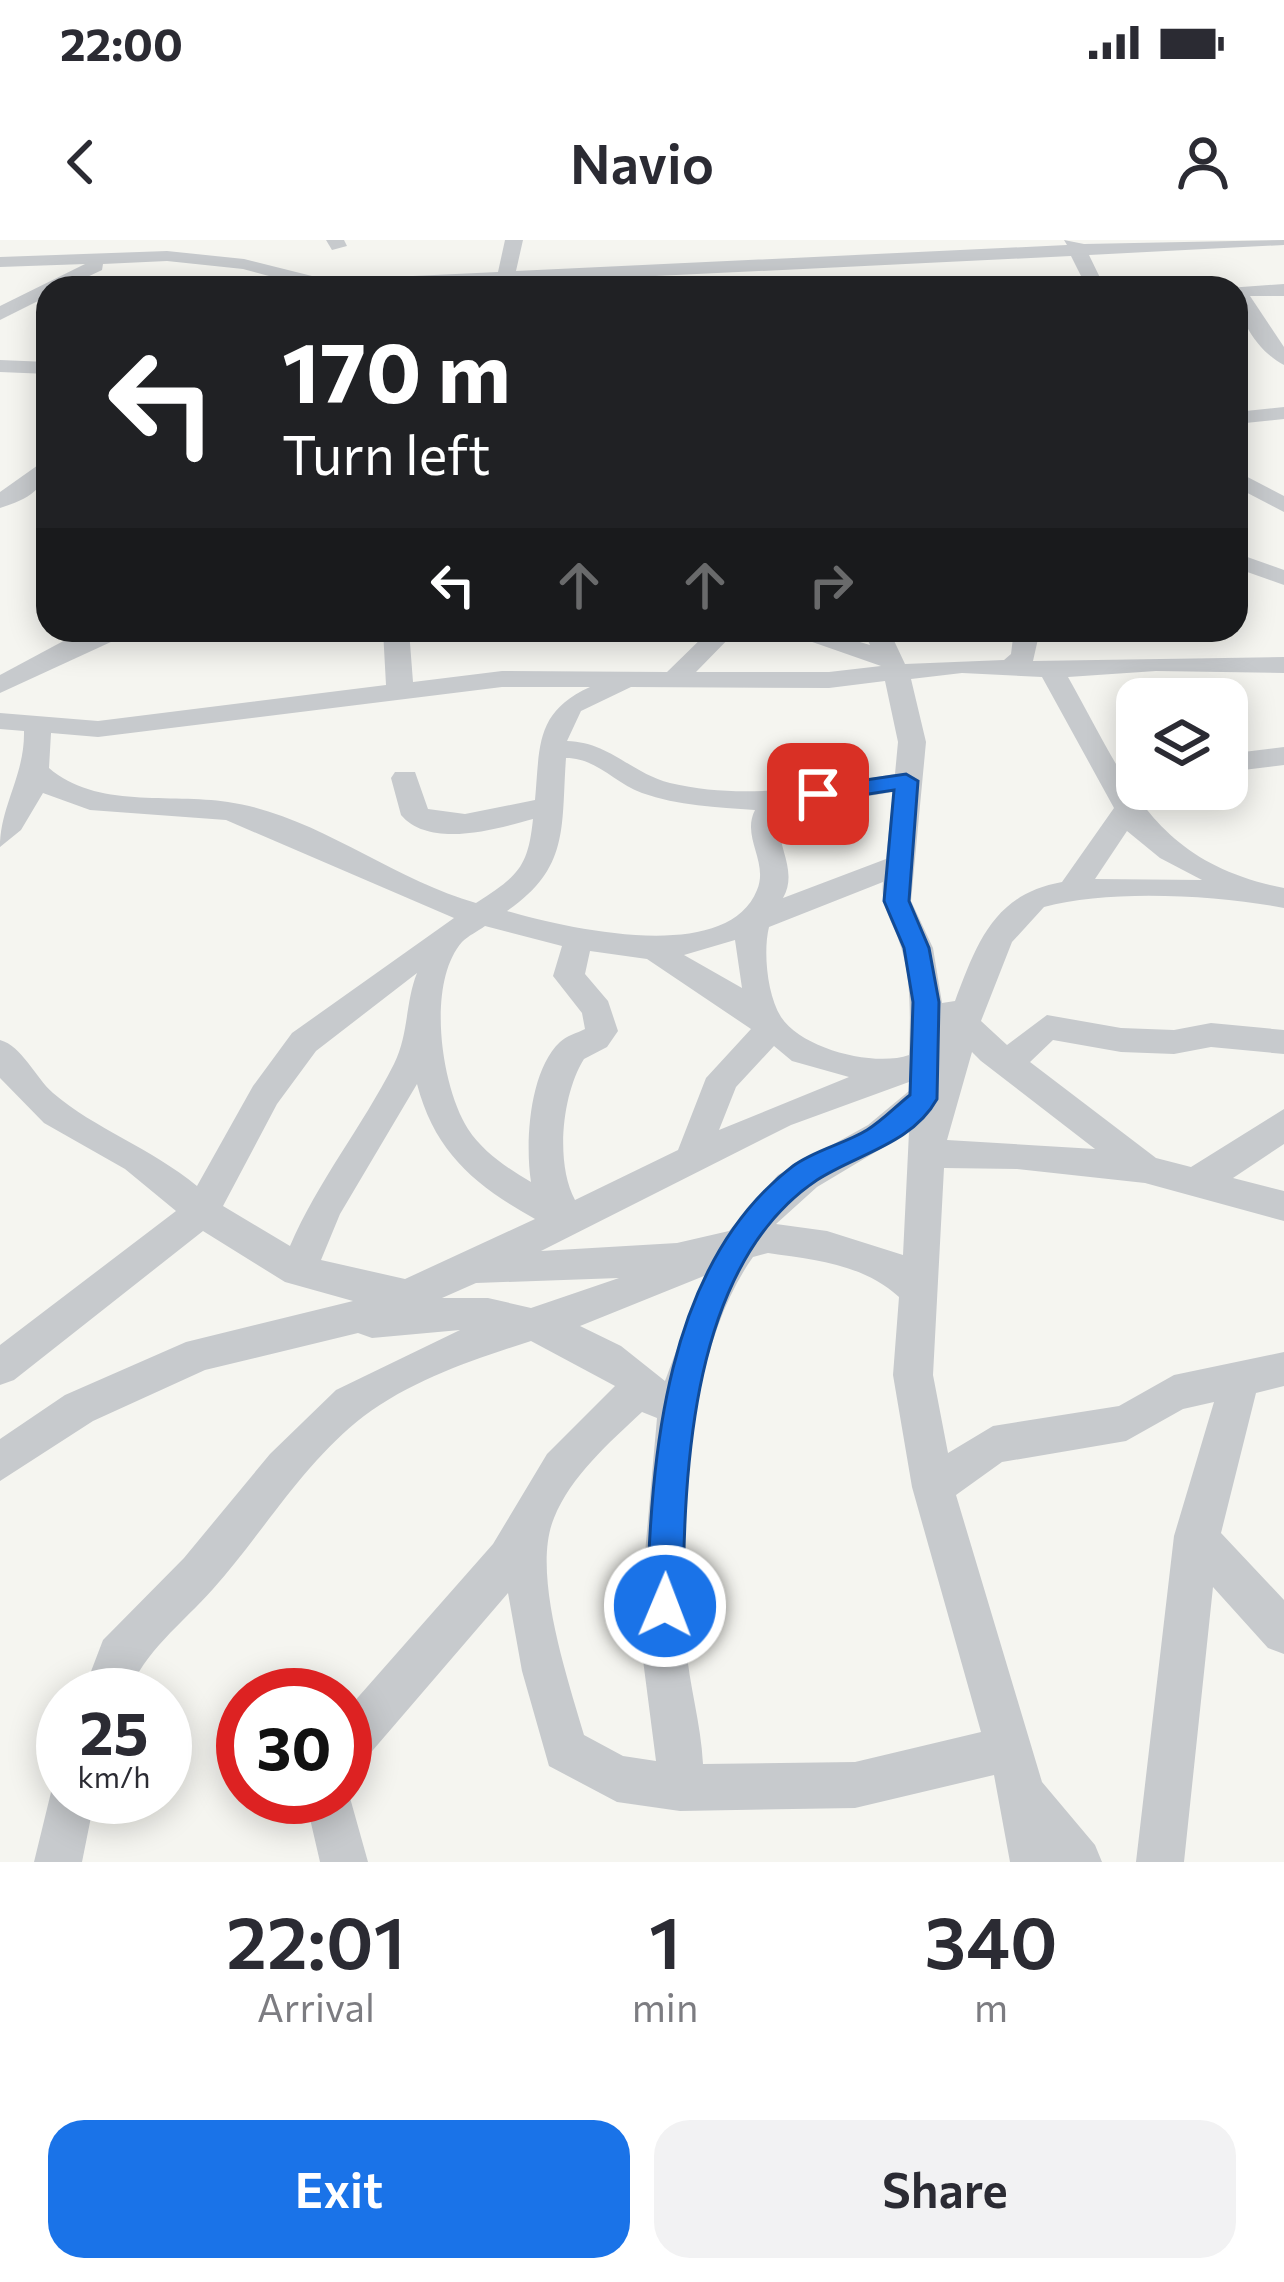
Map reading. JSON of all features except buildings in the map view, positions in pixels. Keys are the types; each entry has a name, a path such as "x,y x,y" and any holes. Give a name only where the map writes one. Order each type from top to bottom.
{"street":[{"path":"39,240 74,248"},
{"path":"1,264 159,240"},
{"path":"504,276 514,240"},
{"path":"736,240 748,276"},
{"path":"855,240 875,263"},
{"path":"593,276 744,263 875,263 973,246 1076,245 1148,251 1205,242 1284,241"},
{"path":"1076,245 1090,276"},
{"path":"69,276 120,247"},
{"path":"1,264 74,248 120,247 244,264 288,276"},
{"path":"1,264 36,282"},
{"path":"1248,290 1284,290"},
{"path":"0,314 36,294"},
{"path":"1248,313 1284,359"},
{"path":"0,366 36,368"},
{"path":"1248,417 1284,413"},
{"path":"1248,475 1284,480"},
{"path":"0,501 36,480"},
{"path":"1248,481 1284,505"},
{"path":"1248,564 1284,578"},
{"path":"0,685 82,642"},
{"path":"398,642 402,667 398,693"},
{"path":"674,679 712,642"},
{"path":"841,642 962,665 1010,668 1284,665"},
{"path":"1010,668 1023,657 1025,642"},
{"path":"887,653 829,680 502,679 117,728 14,722 39,774 57,790 90,801 229,812 280,828 377,878 484,916 581,940 654,948 696,943 898,866"},
{"path":"680,1788 677,1719 664,1648 667,1479 704,1321 742,1244 768,1207 806,1172 879,1137 911,1080 926,1002 896,901 912,742 887,653"},
{"path":"1051,670 1116,790"},
{"path":"0,1368 202,1211 234,1162 265,1094 304,1042 348,1005 524,885 544,857 552,750 570,706 634,678"},
{"path":"552,750 593,751 608,757 634,780 669,790 775,802 906,781"},
{"path":"1248,760 1284,756"},
{"path":"1102,765 1116,765"},
{"path":"0,838 25,808 39,774"},
{"path":"405,778 415,815 430,822 479,823 549,805"},
{"path":"693,1158 712,1095 728,1071 755,1053 768,1028 748,950 756,917 773,889 776,867 764,833 765,816 775,802"},
{"path":"1069,894 1127,810 1170,851 1244,890"},
{"path":"926,1154 952,1078 964,1009 1010,915 1033,899 1069,894 1244,890 1284,898"},
{"path":"568,1220 547,1173 546,1145 562,1065 572,1050 597,1040 602,1031 597,1009 569,976 581,940"},
{"path":"446,941 427,988 424,1034 434,1099 452,1140 482,1172 568,1220"},
{"path":"654,948 690,977 728,994 804,1052 911,1080"},
{"path":"920,972 962,1025 1145,1169"},
{"path":"1008,1063 1047,1027 1121,1040 1174,1042 1211,1035 1284,1042"},
{"path":"298,1271 309,1238 407,1072 424,1034"},
{"path":"0,1052 27,1094 72,1128 130,1155 202,1211 298,1271 407,1296"},
{"path":"911,1080 926,1154 913,1375 933,1487 1023,1795 1034,1862"},
{"path":"0,1462 79,1408 200,1354 340,1323 466,1271 779,1116 911,1080"},
{"path":"1193,1183 1260,1146 1284,1123"},
{"path":"926,1154 1017,1155 1145,1169 1284,1206"},
{"path":"1245,1198 1284,1223"},
{"path":"466,1271 677,1259 768,1238 827,1246 892,1267 921,1293"},
{"path":"114,1668 118,1655 199,1573 284,1468 350,1402 447,1351 599,1303 742,1244"},
{"path":"340,1323 500,1316 577,1342 645,1384 676,1425"},
{"path":"933,1487 993,1445 1126,1423 1174,1394 1264,1371"},
{"path":"1160,1862 1173,1784 1195,1536 1216,1445 1264,1371"},
{"path":"372,1714 414,1662 492,1584 571,1454 645,1384"},
{"path":"529,1530 533,1607 565,1750 617,1779 680,1788 855,1785 1008,1749"},
{"path":"1195,1536 1284,1632"},
{"path":"1023,1795 1078,1862"},
{"path":"58,1862 66,1824"},
{"path":"333,1824 337,1858"}],"route":[{"path":"665,1606 667,1479 682,1393 704,1321 732,1259 768,1207 806,1172 879,1137 923,1099 926,1002 916,948 896,901 906,781 818,794"}]}
